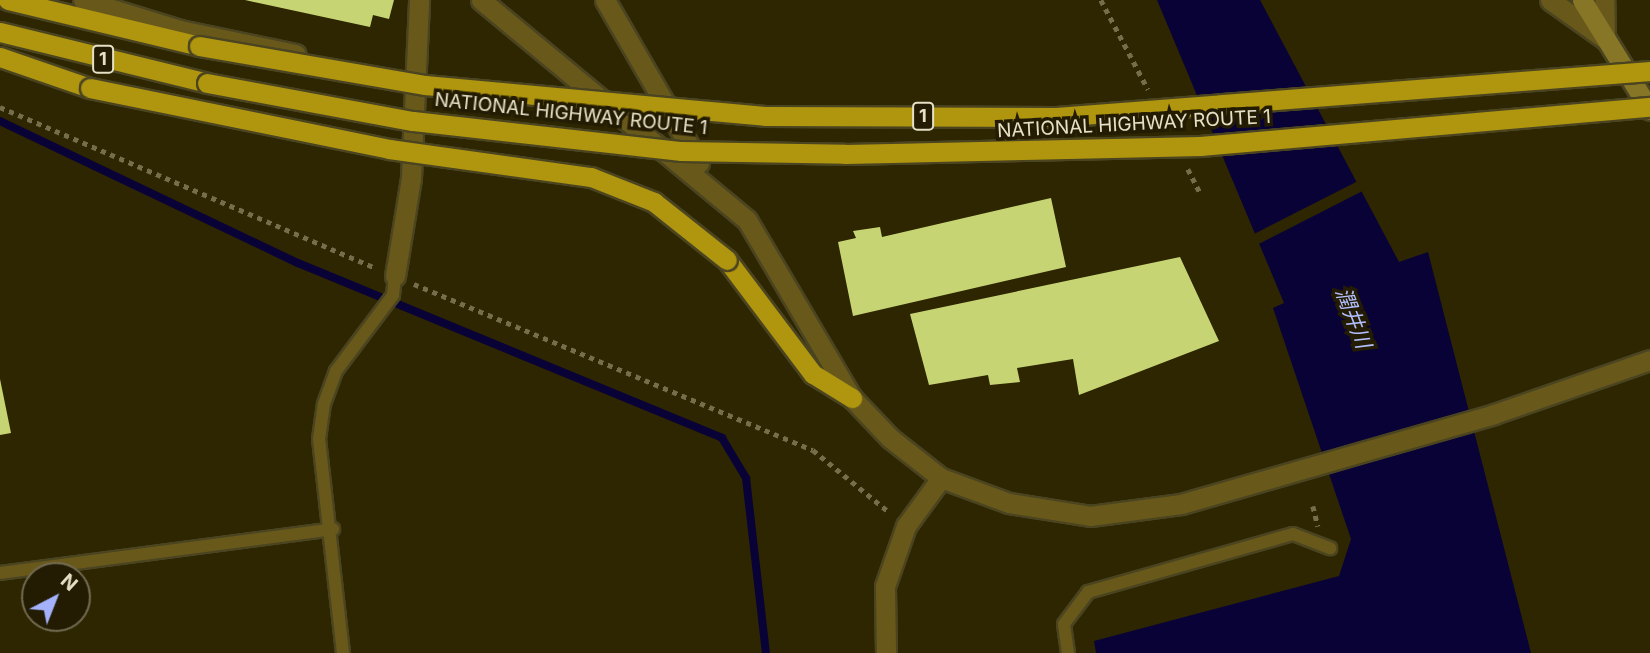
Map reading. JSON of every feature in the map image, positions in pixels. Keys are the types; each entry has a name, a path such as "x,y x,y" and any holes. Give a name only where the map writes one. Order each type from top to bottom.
{"highway":[{"name":"NATIONAL HIGHWAY ROUTE 1","path":"8,0 199,46 425,85 765,116 1056,117 1650,71"},
{"name":"NATIONAL HIGHWAY ROUTE 1","path":"0,32 207,83 413,121 667,150 845,154 1201,146 1650,108"},
{"path":"0,57 90,88 389,149 591,177 654,202 727,260 813,374 852,398"}],"main road":[{"path":"1581,0 1650,108"}],"street":[{"path":"83,0 180,30 414,78"},
{"path":"395,276 411,178 419,0"},
{"path":"481,0 710,183 764,244 852,398 941,478 1009,503 1090,516 1181,504 1494,414 1650,360"},
{"path":"606,0 710,183"},
{"path":"1550,0 1605,39"},
{"path":"1604,0 1605,39"},
{"path":"886,653 885,586 906,526 941,478"}],"lane":[{"path":"343,653 333,529 319,439 324,404 335,371 393,295 395,276"},
{"path":"0,573 333,529"},
{"path":"1068,653 1064,624 1088,592 1293,534 1330,548"}],"path":[{"path":"0,107 395,276 813,450 906,526"},
{"path":"1313,506 1319,530"}],"water":[{"name":"潤井川","path":"1157,0 1260,0 1399,262 1428,252 1531,653 1096,653 1094,641 1339,576 1351,539 1273,308 1284,303"}],"pier":[{"path":"1360,180 1365,190 1257,245 1252,235"}],"building":[{"path":"245,0 394,0 389,19 373,15 370,27"},
{"path":"1051,198 1066,267 853,316 838,242 856,238 853,231 880,227 882,237"},
{"path":"1180,257 1219,341 1079,395 1073,359 1017,368 1020,382 990,385 988,375 929,385 910,314"},
{"path":"0,379 11,433 0,435"}],"waterway":[{"path":"0,121 298,263 722,438 746,478 766,653"}]}
